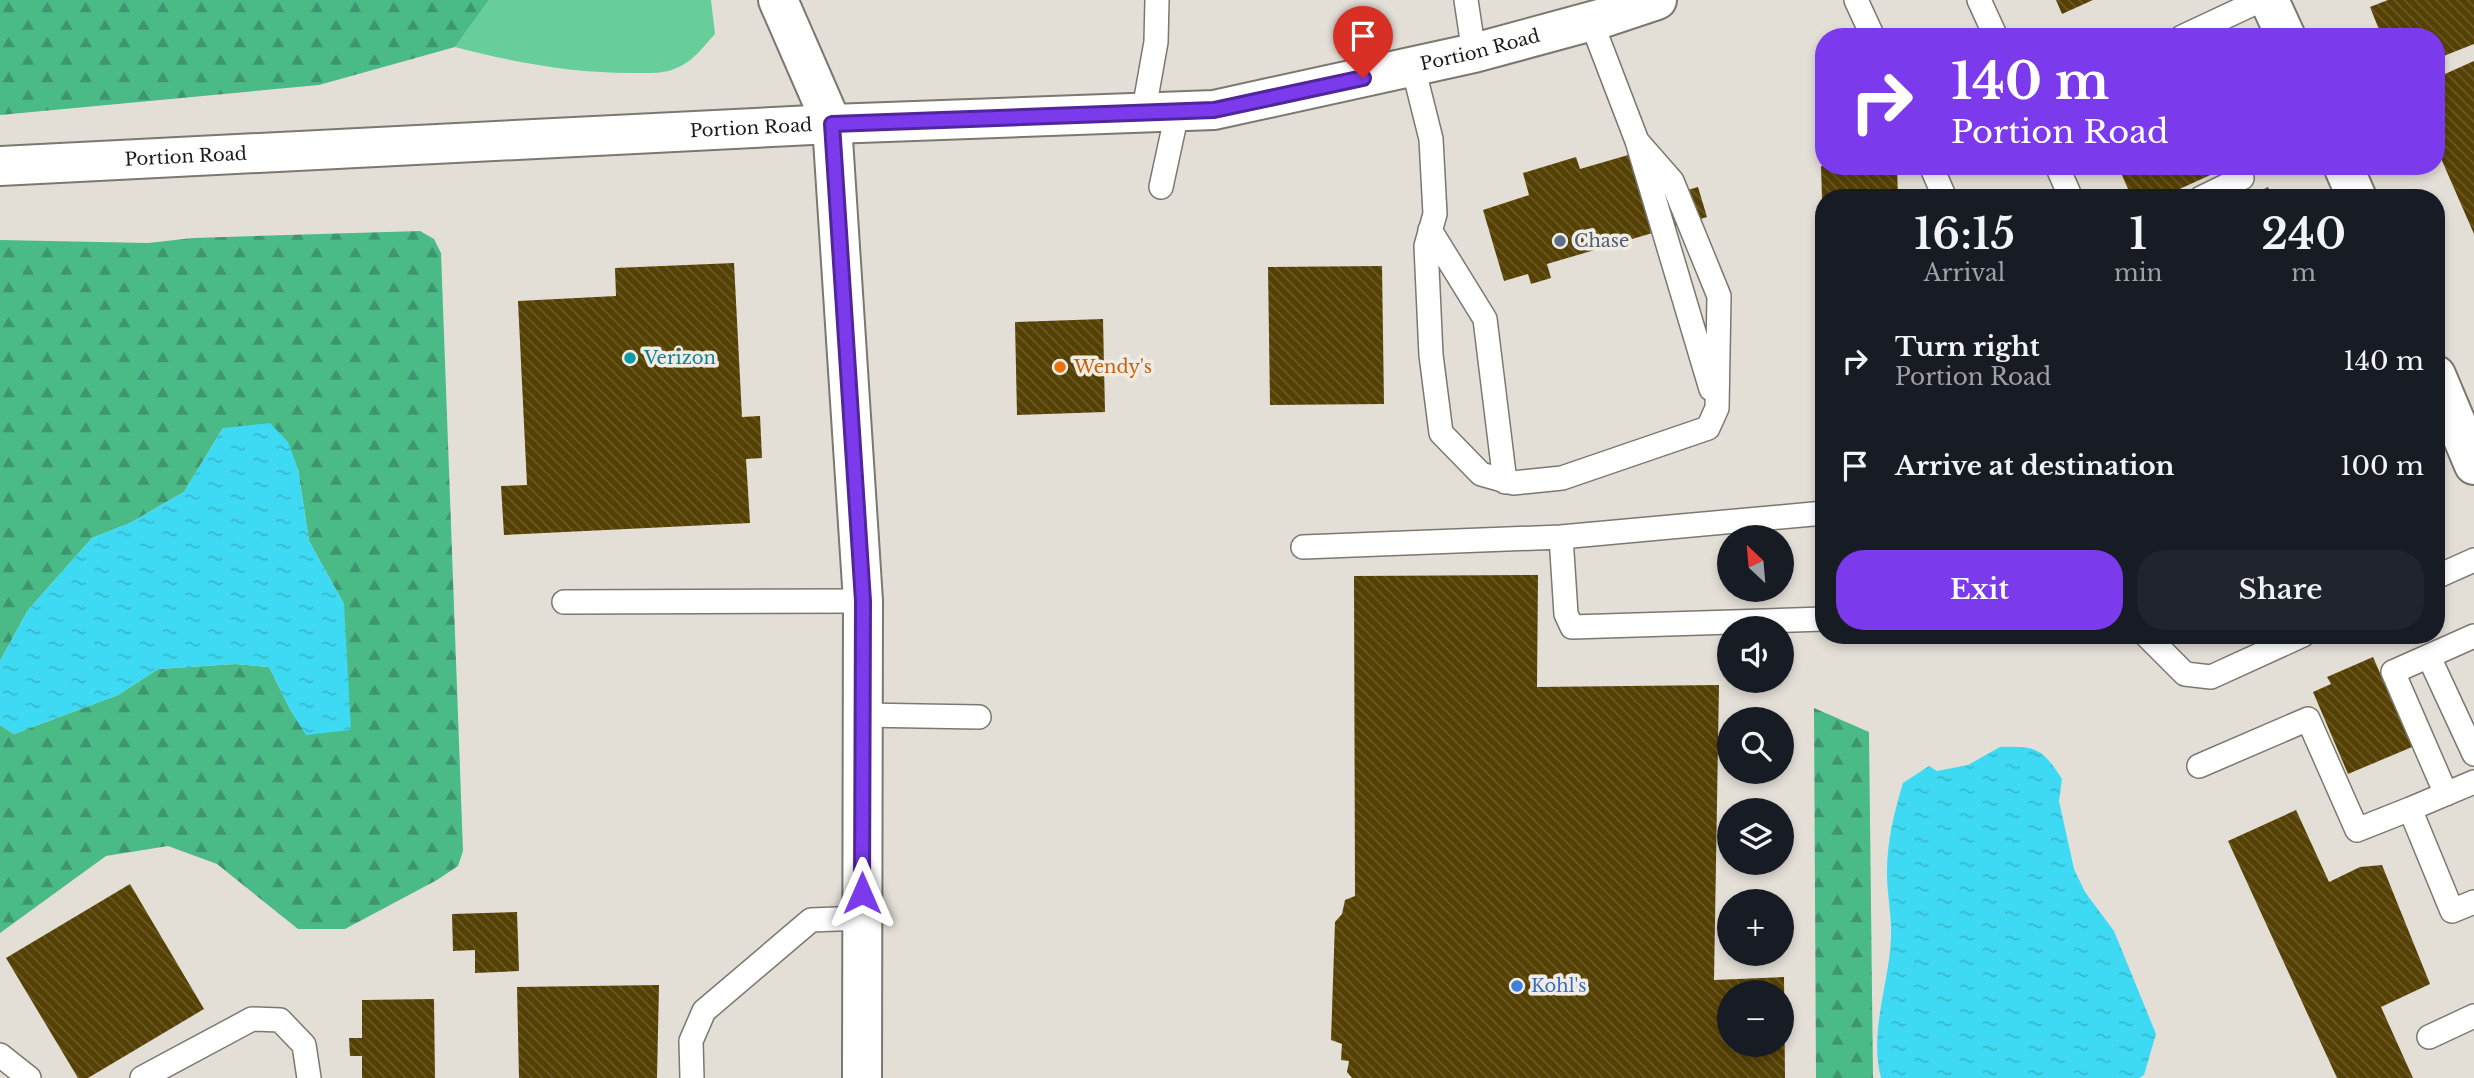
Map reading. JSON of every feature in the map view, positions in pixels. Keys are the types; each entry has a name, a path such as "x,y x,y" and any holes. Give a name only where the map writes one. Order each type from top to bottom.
{"main road":[{"path":"778,0 832,124 863,601 862,1078"},
{"name":"Portion Road","path":"0,166 832,124 1214,110 1474,53 1597,13 1657,0"},
{"path":"2269,0 2282,28"},
{"path":"2445,396 2474,465"}],"lane":[{"path":"1157,0 1161,187"},
{"path":"1466,0 1474,53"},
{"path":"1856,0 1868,28"},
{"path":"1979,0 1992,28"},
{"path":"2201,28 2261,0"},
{"path":"1597,13 1717,408"},
{"path":"1413,67 1431,139 1435,214 1428,238 1431,355 1441,433 1480,474 1513,483 1562,478 1708,428 1717,408 1719,296 1672,181 1637,141"},
{"path":"2219,189 2242,178"},
{"path":"1428,238 1485,319 1505,482"},
{"path":"1303,547 1561,537 1815,514"},
{"path":"1561,537 1566,614 1572,628 1815,619"},
{"path":"2445,573 2474,560"},
{"path":"564,602 863,601"},
{"path":"2446,794 2393,672 2473,641"},
{"path":"2155,644 2185,674 2211,677 2266,644"},
{"path":"2429,656 2474,754"},
{"path":"862,715 979,717"},
{"path":"2199,766 2308,719 2357,830 2474,782"},
{"path":"2410,809 2452,911 2474,902"},
{"path":"692,1078 691,1041 704,1011 811,920 862,918"},
{"path":"2429,1037 2474,1016"},
{"path":"142,1078 252,1019 261,1019 280,1020 304,1045 309,1078"},
{"path":"0,1055 29,1078"}],"green space":[{"path":"0,0 489,0 455,47 319,85 0,115"},
{"path":"489,0 711,0 715,34 686,63 669,71 653,73 564,69 455,47"},
{"path":"420,231 434,239 441,253 463,851 458,866 345,929 298,929 217,864 168,846 106,856 0,933 0,725 14,734 118,695 158,669 235,664 269,667 292,713 344,604 309,541 298,469 223,428 184,492 130,523 92,538 28,610 0,661 0,240 148,243 193,238"},
{"path":"1814,708 1869,732 1873,1078 1816,1078"}],"water":[{"path":"270,423 288,442 298,469 309,541 344,604 351,730 306,735 269,667 235,664 158,669 118,695 14,734 0,725 0,661 28,610 92,538 130,523 184,492 223,428"},
{"path":"2000,747 2022,747 2037,751 2049,761 2062,779 2059,801 2074,869 2085,892 2114,931 2156,1034 2144,1075 2139,1078 1881,1078 1878,1025 1891,938 1887,861 1903,783 1929,766 1937,771 1968,765"}],"building":[{"path":"2056,0 2093,0 2062,14"},
{"path":"2388,0 2474,0 2474,44 2445,55 2445,28 2378,28 2370,7"},
{"path":"2474,61 2474,234 2445,168 2445,74"},
{"name":"Chase","path":"1635,153 1649,201 1698,187 1707,217 1547,264 1551,278 1531,284 1528,274 1504,281 1483,210 1529,195 1523,173 1576,157 1580,169"},
{"path":"1821,175 1897,175 1898,189 1822,189"},
{"path":"2122,175 2210,175 2180,189 2128,189"},
{"name":"Verizon","path":"734,263 742,417 760,416 762,458 746,459 750,523 504,535 501,486 527,485 518,301 616,296 615,268"},
{"path":"1382,266 1384,404 1270,405 1268,267"},
{"name":"Wendy's","path":"1103,319 1105,412 1017,415 1015,322"},
{"path":"1538,575 1537,687 1717,685 1714,980 1784,977 1784,980 1717,980 1717,1057 1785,1057 1785,1078 1352,1078 1347,1072 1349,1061 1341,1060 1342,1044 1331,1040 1335,922 1342,914 1345,900 1355,896 1354,576"},
{"path":"2373,657 2412,747 2348,774 2313,692 2331,684 2327,677"},
{"path":"2296,810 2329,882 2360,867 2382,865 2430,984 2381,1007 2413,1078 2337,1078 2228,841"},
{"path":"130,884 204,1009 88,1078 78,1078 6,958"},
{"path":"517,912 519,971 475,973 475,950 453,951 452,914"},
{"path":"659,985 657,1078 519,1078 517,987"},
{"path":"434,999 435,1078 362,1078 362,1056 350,1056 349,1038 362,1038 362,1000"}],"place":[{"name":"Chase","path":"1560,241"},
{"name":"Verizon","path":"630,358"},
{"name":"Wendy's","path":"1060,367"},
{"name":"Kohl's","path":"1517,986"}],"route":[{"path":"862,893 863,601 832,124 1143,115 1214,110 1363,78"}]}
